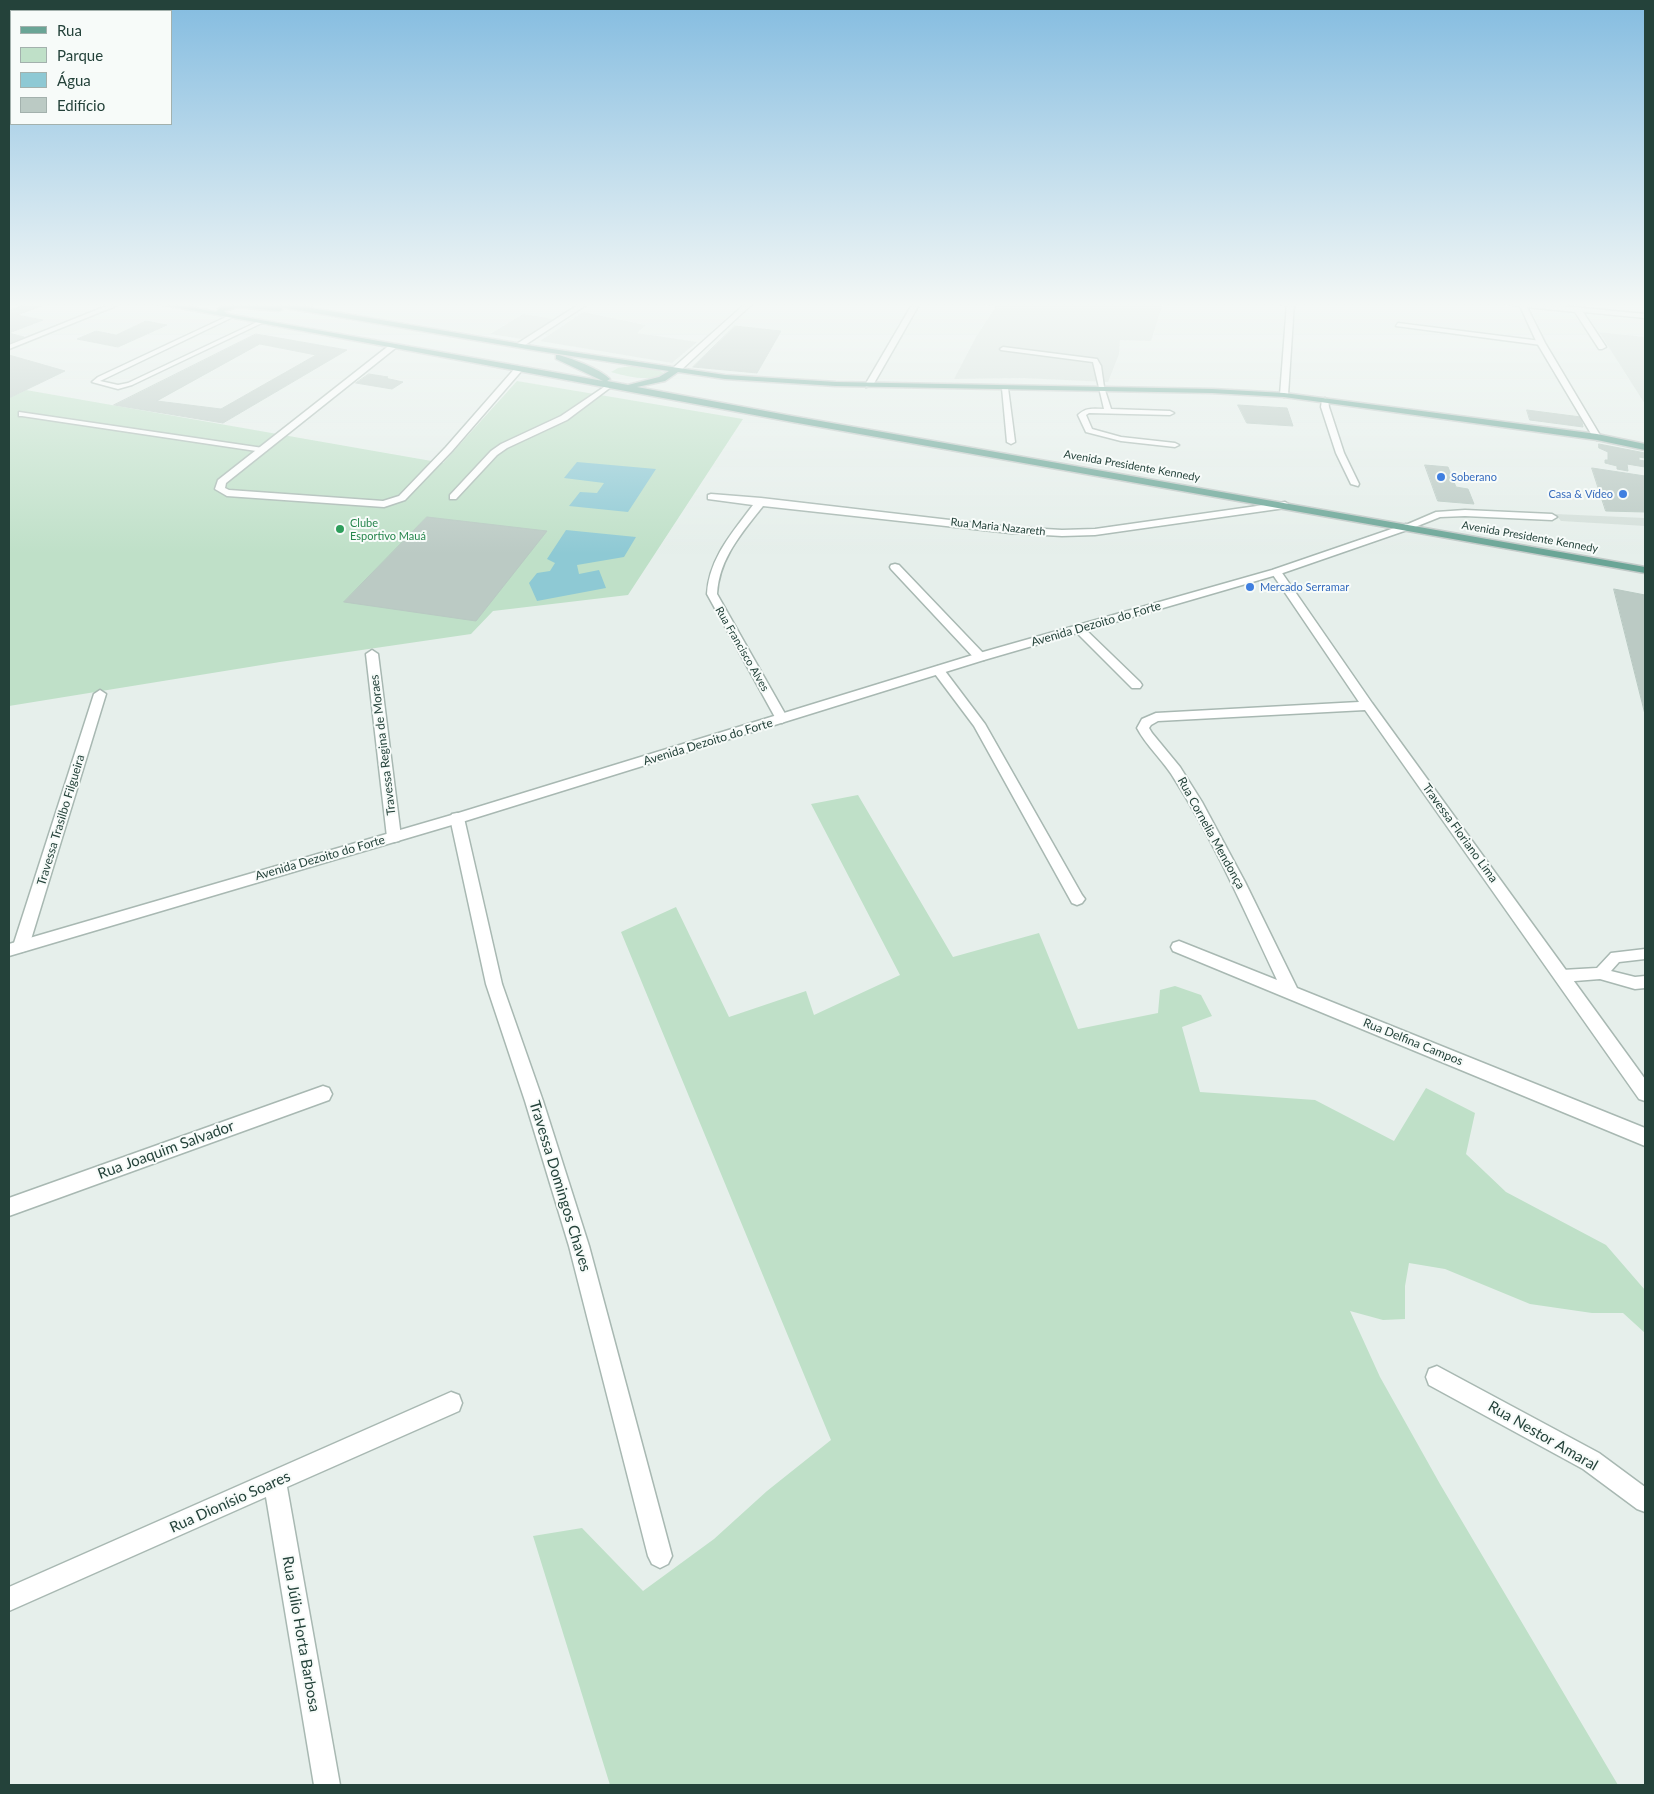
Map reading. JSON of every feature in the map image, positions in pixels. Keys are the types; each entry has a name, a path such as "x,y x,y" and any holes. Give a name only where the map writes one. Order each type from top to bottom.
{"main road":[{"name":"Avenida Presidente Kennedy","path":"621,387 673,398 1645,570"},
{"path":"625,388 631,387"},
{"path":"668,387 668,393 673,398"},
{"path":"947,387 1212,391 1284,395 1597,437 1645,447"}],"street":[{"path":"342,387 221,482 220,489 227,493 384,504 402,498 449,449 504,387"},
{"path":"1284,395 1285,387"},
{"path":"1567,387 1597,437"},
{"name":"Rua Maria Nazareth","path":"711,497 761,501 1010,530 1062,533 1095,532 1285,505"},
{"name":"Rua Francisco Alves","path":"761,501 722,557 711,581 712,594 782,719"},
{"name":"Avenida Dezoito do Forte","path":"15,948 394,837 938,670 1276,572 1406,528 1439,514 1466,513 1552,517"},
{"path":"896,567 980,658"},
{"name":"Travessa Floriano Lima","path":"1276,572 1368,706 1645,1093"},
{"path":"1079,629 1136,685"},
{"name":"Travessa Regina de Moraes","path":"372,654 394,837"},
{"path":"938,670 979,724 1077,899"},
{"name":"Travessa Trasilbo Filgueira","path":"15,948 100,694"},
{"name":"Rua Cornelia Mendonça","path":"1290,991 1243,893 1179,774 1149,740 1143,728 1146,722 1156,717 1368,706"},
{"name":"Travessa Domingos Chaves","path":"457,818 494,984 534,1100 579,1246 660,1556"},
{"name":"Rua Delfina Campos","path":"1179,947 1645,1137"},
{"name":"Rua Joaquim Salvador","path":"9,1206 323,1094"},
{"name":"Rua Nestor Amaral","path":"1438,1377 1591,1461 1645,1501"},
{"name":"Rua Dionísio Soares","path":"9,1599 451,1404"},
{"name":"Rua Júlio Horta Barbosa","path":"275,1482 327,1785"}],"lane":[{"path":"453,497 486,460 504,446 564,418 609,387"},
{"path":"1005,388 1011,442"},
{"path":"1101,389 1106,398 1108,411"},
{"path":"1324,400 1340,453 1355,484"},
{"path":"1170,413 1087,411 1082,415 1089,430 1123,440 1175,445"},
{"path":"22,414 263,450"},
{"path":"1600,973 1616,957 1645,954"},
{"path":"1562,976 1600,973 1635,983 1645,982"}],"shaded area":[{"path":"1634,387 1645,387 1645,404"},
{"path":"1555,514 1645,518 1645,526 1561,521"}],"green space":[{"name":"Clube Esportivo Mauá","path":"512,387 551,387 743,419 628,595 493,611 471,634 280,662 9,706 9,398 26,390 443,463"},
{"path":"858,795 953,957 1039,933 1078,1029 1158,1013 1160,990 1175,986 1201,995 1212,1016 1182,1027 1200,1092 1315,1100 1394,1141 1426,1088 1475,1113 1466,1154 1506,1192 1606,1245 1645,1290 1645,1333 1623,1313 1592,1313 1530,1304 1445,1269 1409,1263 1405,1286 1405,1319 1383,1320 1350,1311 1380,1377 1440,1484 1618,1785 610,1785 533,1536 582,1528 643,1591 714,1539 767,1491 831,1440 621,932 676,907 729,1017 806,991 814,1015 900,975 811,804"}],"water":[{"path":"577,462 656,469 628,512 569,506 580,492 597,493 604,483 564,478"},
{"path":"566,530 636,537 624,557 577,565 579,574 599,570 606,588 537,601 529,583 537,573 550,571 555,563 547,559"}],"building":[{"path":"9,387 32,387 9,398"},
{"path":"151,387 285,387 223,423 114,405"},
{"path":"183,387 260,387 221,409 157,401"},
{"path":"378,387 396,387 392,389"},
{"path":"1238,405 1287,408 1293,426 1247,423"},
{"path":"1527,410 1581,417 1583,427 1530,420"},
{"path":"1599,444 1645,453 1645,458 1639,457 1639,460 1645,461 1645,467 1627,464 1628,471 1617,469 1617,466 1605,463 1605,460 1608,460 1608,452 1599,448"},
{"name":"Soberano","path":"1425,465 1448,467 1456,487 1468,489 1474,504 1438,501"},
{"name":"Casa & Vídeo","path":"1592,468 1645,476 1645,512 1606,511"},
{"path":"427,517 547,531 476,621 344,602"},
{"path":"1614,589 1645,595 1645,714"}],"place":[{"name":"Soberano","path":"1441,477"},
{"name":"Casa & Vídeo","path":"1623,494"},
{"name":"Clube Esportivo Mauá","path":"340,529"},
{"name":"Mercado Serramar","path":"1250,587"}]}
